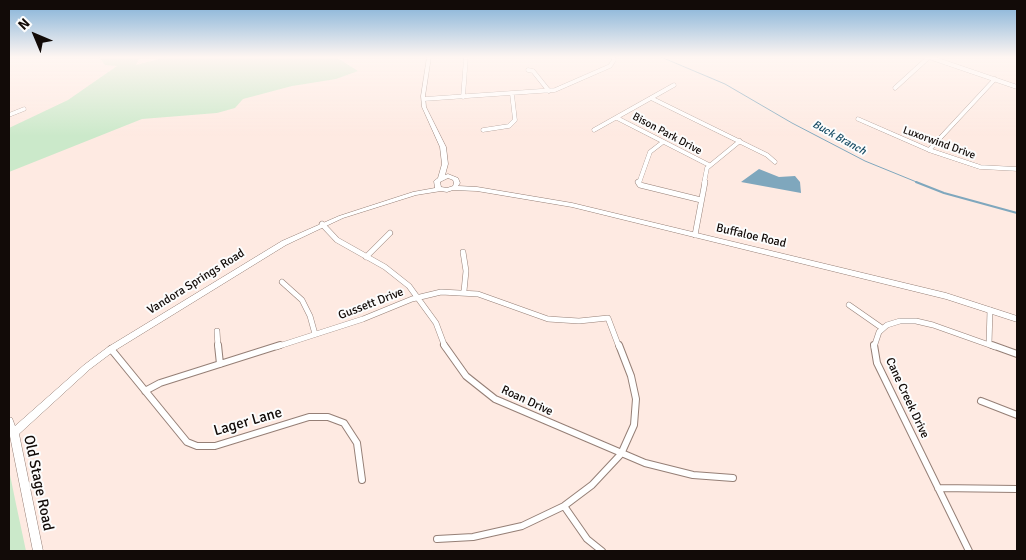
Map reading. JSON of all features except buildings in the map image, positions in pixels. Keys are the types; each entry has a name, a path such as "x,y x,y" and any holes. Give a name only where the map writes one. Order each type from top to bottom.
{"street":[{"path":"426,83 424,107 444,147 445,164 451,177 438,180"},
{"path":"463,97 464,83"},
{"path":"543,83 549,91"},
{"path":"424,99 549,91 573,83"},
{"path":"895,88 900,83"},
{"path":"929,150 990,83"},
{"path":"594,130 674,84"},
{"path":"483,130 499,129 515,120 516,115 512,94"},
{"path":"651,98 740,141 767,155 775,162"},
{"path":"9,115 24,109"},
{"name":"Bison Park Drive","path":"617,118 709,165"},
{"name":"Luxorwind Drive","path":"858,118 869,125 929,150 980,167 1004,170 1017,169"},
{"path":"695,235 709,165 740,141"},
{"path":"663,142 650,152 638,181 640,185 701,200"},
{"path":"440,189 438,180 445,164"},
{"name":"Buffaloe Road","path":"451,177 477,189"},
{"name":"Vandora Springs Road","path":"415,193 438,180"},
{"path":"453,188 457,181"},
{"name":"Buffaloe Road","path":"453,188 477,189 572,205 883,280 1017,319"},
{"name":"Vandora Springs Road","path":"14,434 87,367 111,349 284,242 322,224 415,193 453,188"},
{"name":"Roan Drive","path":"322,224 337,240 397,275 418,297 436,322 446,350 466,376 495,400 621,454 670,471 733,478"},
{"path":"366,257 390,233"},
{"path":"463,252 466,271 464,291"},
{"path":"282,282 302,300 310,316 315,334"},
{"name":"Gussett Drive","path":"145,391 160,383 363,319 418,297 441,292 464,291 478,294 548,319 579,321 608,318 632,376 636,398 634,425 621,454"},
{"path":"849,305 882,328 900,321 923,322 1017,354"},
{"path":"989,344 990,310"},
{"name":"Cane Creek Drive","path":"882,328 877,335 874,345 877,363 969,551"},
{"path":"217,331 220,364"},
{"name":"Lager Lane","path":"111,349 187,442 197,446 215,446 309,417 328,417 344,423 357,443 362,480"},
{"path":"981,401 1017,415"},
{"name":"Old Stage Road","path":"9,421 14,434 38,551"},
{"path":"437,539 473,538 522,526 564,506 592,485 621,454"},
{"path":"938,488 1017,489"},
{"path":"564,506 587,538 602,551"}],"green space":[{"path":"92,83 310,83 243,99 235,108 217,113 142,119 9,172 9,128 68,100"},
{"path":"9,470 16,504 26,551 9,551"}],"water":[{"path":"759,169 779,177 795,176 800,182 801,193 741,182"}],"waterway":[{"name":"Buck Branch","path":"723,83 792,123 865,161 919,183"},
{"name":"Buck Branch","path":"916,182 944,193 1017,213"}]}
